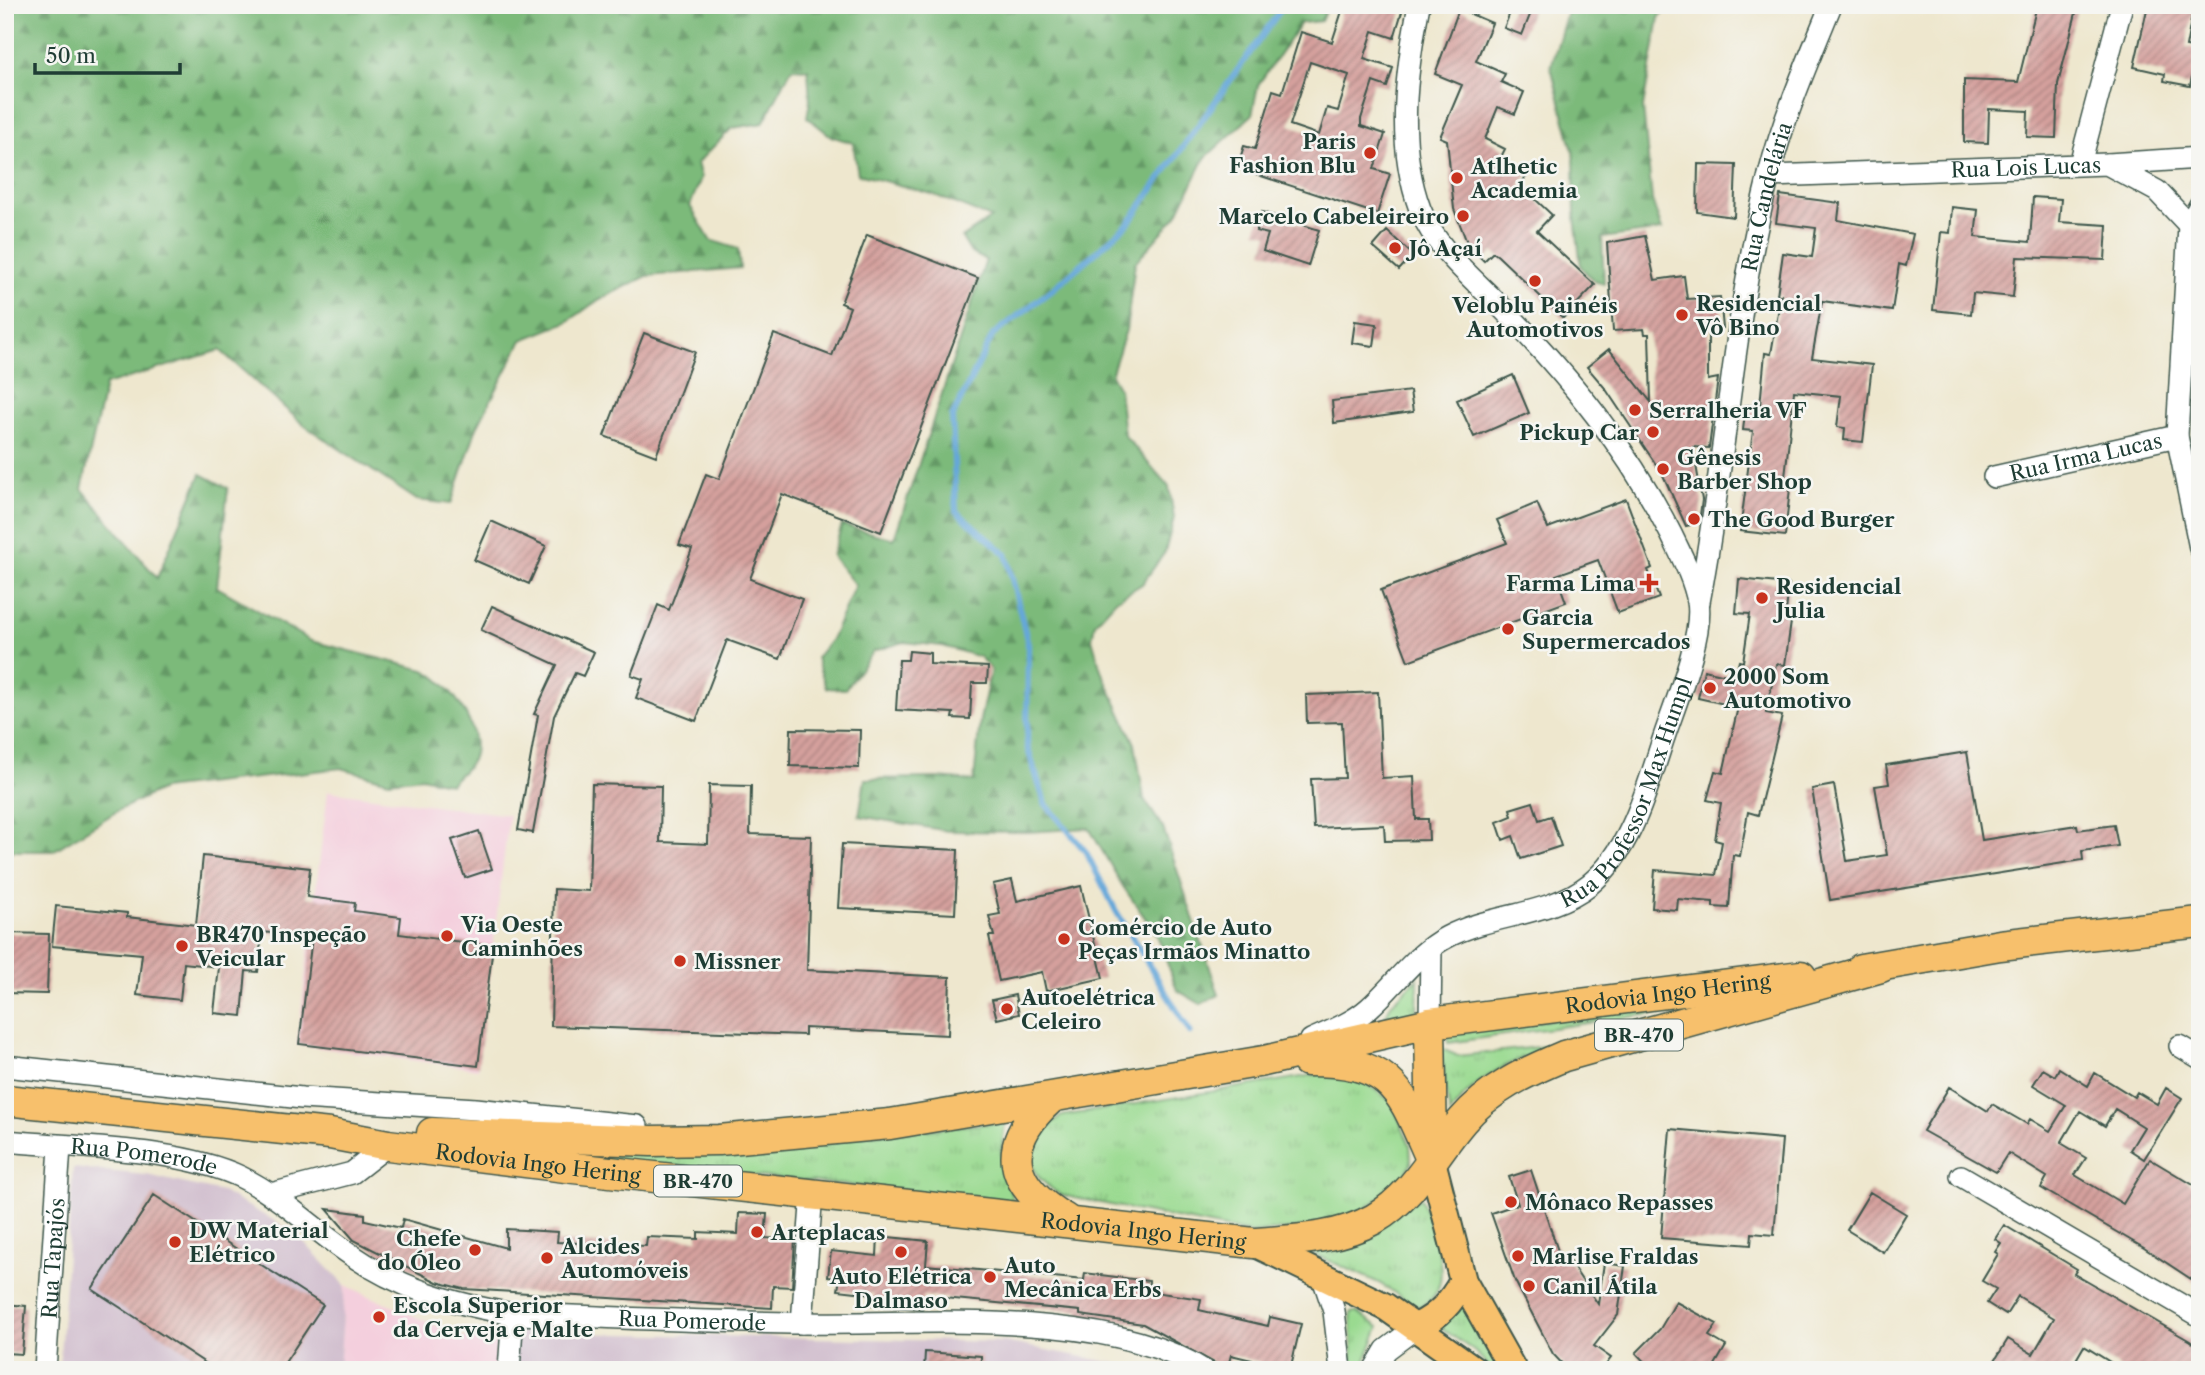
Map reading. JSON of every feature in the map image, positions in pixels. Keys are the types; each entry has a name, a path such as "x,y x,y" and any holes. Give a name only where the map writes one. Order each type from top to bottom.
{"highway":[{"name":"Rodovia Ingo Hering","path":"330,1134 389,1131 651,1141 719,1140 890,1124 1264,1061 1430,1023 1881,967 2000,945 2200,922"},
{"name":"Rodovia Ingo Hering","path":"5,1100 330,1134 388,1145 1254,1243 1306,1239 1349,1230 1374,1219 1400,1200 1462,1120 1493,1091 1519,1074 1564,1056 1881,967"},
{"path":"1430,1023 1432,1161"},
{"path":"1264,1061 1325,1061 1356,1064 1372,1069 1396,1087 1432,1161"},
{"path":"1050,1099 1032,1116 1022,1134 1017,1154 1019,1174 1038,1203 1068,1221"}],"main road":[{"path":"1432,1161 1463,1281 1513,1370"},
{"path":"1254,1243 1322,1275 1418,1326 1475,1370"},
{"path":"1418,1326 1434,1318 1452,1302 1463,1281"}],"street":[{"path":"1419,5 1408,74 1405,125 1407,150 1421,211 1446,250 1567,376 1608,429 1659,512 1684,562 1699,604"},
{"name":"Rua Candelária","path":"1699,604 1710,545 1739,331 1769,176 1793,97 1831,5"},
{"path":"2080,164 2122,5"},
{"path":"2107,164 2200,158"},
{"name":"Rua Lois Lucas","path":"1769,176 2107,164 2157,191 2189,225"},
{"path":"2200,205 2189,225 2177,436 2200,548"},
{"name":"Rua Irma Lucas","path":"1994,477 2177,436"},
{"name":"Rua Professor Max Humpl","path":"1264,1061 1346,1025 1367,1010 1431,948 1448,936 1550,906 1574,894 1606,867 1639,808 1657,759 1684,677 1699,604"},
{"path":"1430,1023 1431,948"},
{"path":"2180,1046 2200,1058"},
{"name":"Rodovia Ingo Hering","path":"5,1066 302,1098 476,1109 637,1126"},
{"name":"Rua Pomerode","path":"5,1141 207,1164 271,1194 349,1254 389,1278 432,1297 513,1314 802,1323 962,1323 1074,1329 1137,1340 1203,1370"},
{"path":"271,1194 352,1173 388,1145"},
{"name":"Rua Tapajós","path":"45,1370 60,1146"},
{"path":"1961,1176 2200,1317"},
{"path":"802,1323 812,1193"},
{"path":"1322,1275 1334,1311 1341,1370"},
{"path":"509,1370 513,1314"},
{"path":"1374,1370 1386,1350 1418,1326"}],"shaded area":[{"path":"328,791 509,815 478,1069 297,1045"},
{"path":"73,1168 147,1175 222,1192 293,1231 345,1285 339,1370 59,1370"},
{"name":"Escola Superior da Cerveja e Malte","path":"345,1285 459,1336 499,1341 497,1370 339,1370"},
{"path":"523,1332 1005,1342 1151,1370 497,1370 499,1341"}],"green space":[{"path":"5,5 1328,5 1321,21 1301,23 1258,85 1252,115 1205,158 1177,215 1135,263 1126,330 1111,375 1119,389 1124,435 1169,487 1174,518 1165,552 1142,584 1116,600 1095,623 1092,639 1101,670 1135,744 1144,799 1163,828 1219,995 1201,1004 1177,990 1157,935 1122,885 1089,828 1027,832 948,831 859,816 865,779 937,778 974,781 980,720 991,670 980,657 943,646 904,642 874,651 845,689 826,688 816,658 832,638 855,585 832,556 842,525 894,539 986,260 971,253 962,238 991,218 932,194 858,174 853,143 831,136 807,117 810,101 808,69 792,68 763,123 732,128 697,163 701,178 690,206 710,240 738,249 740,268 647,276 600,299 567,322 522,340 477,427 451,504 417,500 305,426 220,350 105,385 82,489 157,578 201,474 228,488 217,587 311,641 424,670 434,676 463,709 474,735 475,748 470,763 450,784 422,777 389,781 341,768 162,789 119,810 53,851 10,851 5,846"},
{"path":"1569,5 1669,5 1659,18 1643,107 1652,200 1662,230 1602,238 1604,284 1594,281 1581,267 1575,217 1574,155 1551,67"},
{"path":"1418,978 1417,1013 1385,1017 1391,1004"},
{"path":"1724,996 1671,1011 1448,1043 1447,1034"},
{"path":"1555,1045 1483,1079 1460,1100 1450,1114 1440,1048 1458,1056"},
{"path":"1320,1074 1358,1078 1391,1101 1410,1145 1411,1163 1402,1181 1362,1211 1329,1225 1250,1233 1061,1195 1047,1185 1032,1165 1033,1146 1039,1136 1062,1116"},
{"path":"1005,1122 1001,1153 1013,1201 517,1153 813,1140"},
{"path":"1421,1198 1440,1259 1441,1275 1431,1300 1417,1307 1379,1283 1312,1253"},
{"path":"1461,1300 1502,1370 1493,1370 1474,1351 1440,1327"},
{"path":"1351,1312 1357,1312 1379,1327 1362,1370 1353,1370"}],"building":[{"path":"1344,5 1366,5 1383,10 1385,5 1404,5 1394,38 1373,31 1364,59 1393,68 1387,87 1373,82 1361,119 1361,126 1385,134 1374,169 1390,174 1377,214 1237,168 1244,146 1255,149 1273,90 1282,93 1301,32 1332,42","holes":["1310,62 1349,75 1338,111 1327,108 1319,135 1290,125"]},
{"path":"1513,5 1534,5 1522,35 1504,28"},
{"path":"2037,5 2078,5 2058,84 2056,138 2027,137 2028,111 1989,109 1988,143 1964,142 1964,80 2018,82"},
{"path":"2148,5 2194,5 2186,47 2198,49 2190,86 2164,81 2165,74 2134,67"},
{"path":"1459,9 1492,23 1476,61 1505,74 1501,82 1524,92 1515,114 1498,107 1485,139 1505,149 1499,161 1529,173 1520,185 1552,215 1537,231 1595,285 1563,318 1493,252 1484,261 1468,245 1454,209 1447,140 1440,137 1462,85 1435,74"},
{"path":"1698,164 1736,165 1734,217 1697,212"},
{"path":"1780,195 1840,203 1838,220 1913,234 1906,266 1899,264 1892,311 1822,301 1812,358 1872,365 1863,442 1844,440 1845,428 1837,427 1841,396 1794,391 1784,487 1790,488 1785,536 1740,531 1753,431 1743,430 1746,405 1760,406 1765,353 1771,354 1781,295 1777,295 1783,253 1812,257 1816,228 1776,223"},
{"path":"2033,197 2061,199 2059,222 2107,225 2105,260 2017,257 2013,297 1973,293 1971,314 1933,310 1941,232 1950,233 1952,207 1978,210 1975,237 2030,242"},
{"path":"1262,212 1319,230 1308,266 1263,251 1268,234 1256,231"},
{"path":"1387,231 1413,255 1399,270 1373,247"},
{"path":"867,235 978,278 881,532 782,494 750,579 802,599 780,659 727,640 696,721 636,698 643,679 631,675 658,605 669,610 692,549 679,545 706,474 719,479 774,334 832,356 850,307 841,303"},
{"path":"1645,236 1655,280 1684,276 1687,299 1720,297 1723,328 1708,329 1708,380 1718,378 1709,448 1693,447 1702,500 1699,523 1686,526 1663,475 1605,388 1587,367 1609,349 1651,402 1649,334 1645,334 1644,329 1613,331 1607,243"},
{"path":"1355,321 1377,324 1374,346 1352,343"},
{"path":"644,333 695,352 656,456 604,436"},
{"path":"1513,375 1529,413 1474,437 1457,400"},
{"path":"1410,391 1413,412 1334,423 1332,401"},
{"path":"1626,499 1652,568 1648,570 1659,598 1618,613 1598,560 1556,575 1566,602 1408,661 1381,590 1507,543 1497,520 1537,503 1548,528"},
{"path":"491,521 546,546 529,584 474,560"},
{"path":"1739,579 1789,584 1785,621 1791,622 1785,665 1776,664 1766,713 1782,716 1758,815 1748,812 1740,856 1733,855 1729,908 1713,907 1713,902 1678,899 1677,910 1652,908 1655,870 1716,875 1722,842 1715,840 1721,803 1707,800 1715,771 1723,773 1738,707 1698,698 1704,670 1735,677 1739,661 1743,662 1750,614 1736,613"},
{"path":"492,606 594,652 583,676 575,673 554,716 533,833 518,830 538,715 534,714 557,665 481,630"},
{"path":"909,651 930,653 930,664 988,667 987,683 972,683 970,719 952,718 953,713 896,710 899,660 908,660"},
{"path":"1378,692 1382,778 1414,776 1416,819 1428,819 1429,840 1385,841 1384,825 1314,828 1311,779 1345,778 1342,722 1307,723 1306,695"},
{"path":"791,729 860,730 859,768 790,766"},
{"path":"1967,752 1982,840 2077,825 2078,830 2114,825 2118,846 2082,851 2083,860 1830,900 1812,789 1834,785 1847,861 1887,855 1875,786 1889,784 1886,765"},
{"name":"Missner","path":"592,784 661,786 660,842 708,844 709,785 751,786 750,834 811,836 807,970 950,977 948,1035 805,1028 805,1035 551,1026 554,889 589,891"},
{"path":"1533,802 1539,820 1551,816 1561,846 1521,859 1513,836 1503,840 1497,822 1512,816 1510,809"},
{"path":"479,831 492,869 465,878 452,840"},
{"path":"842,844 958,850 955,914 838,908"},
{"path":"203,856 310,868 307,897 355,903 354,911 401,917 399,934 493,946 478,1066 299,1044 312,937 262,932 258,972 246,971 242,1016 214,1013 219,967 184,963 180,1000 137,995 142,954 52,946 56,906 127,913 127,917 196,925"},
{"name":"Comércio de Auto Peças Irmãos Minatto","path":"1012,880 1017,901 1081,886 1103,978 1046,991 1042,972 999,981 989,936 994,936 989,916 1000,914 993,884"},
{"path":"5,933 49,934 47,994 5,993"},
{"path":"1015,995 1019,1014 997,1019 992,1000"},
{"path":"2059,1068 2088,1086 2095,1073 2134,1097 2137,1092 2157,1104 2166,1088 2182,1098 2144,1159 2130,1150 2144,1127 2115,1109 2105,1126 2080,1111 2061,1143 2086,1158 2075,1175 2123,1204 2150,1159 2200,1189 2200,1285 2144,1248 2041,1188 2047,1177 2008,1153 1996,1172 1923,1131 1949,1087 1988,1111 1992,1104 2027,1124 2030,1119 2050,1131 2066,1105 2033,1085 2043,1069 2055,1076"},
{"path":"1670,1129 1782,1139 1774,1235 1752,1233 1751,1245 1661,1238"},
{"path":"1531,1170 1561,1260 1567,1258 1598,1304 1604,1263 1625,1266 1618,1315 1594,1346 1611,1358 1602,1370 1568,1370 1553,1354 1515,1281 1491,1213 1518,1204 1509,1177"},
{"path":"1870,1192 1906,1214 1883,1252 1847,1230"},
{"name":"DW Material Elétrico","path":"154,1195 323,1305 280,1370 216,1370 92,1289"},
{"path":"327,1209 365,1214 365,1220 401,1228 403,1219 506,1248 506,1229 558,1232 557,1242 646,1246 647,1237 698,1239 698,1232 738,1234 739,1213 767,1214 765,1238 795,1240 792,1287 773,1286 772,1308 464,1289 437,1282 354,1240"},
{"path":"2004,1225 2077,1269 2074,1274 2190,1341 2200,1349 2200,1370 2123,1370 2084,1346 2070,1370 1989,1370 2008,1339 2033,1354 2054,1318 2018,1296 2006,1315 1987,1303 1996,1289 1982,1281 1998,1254 1995,1252 2001,1243 1995,1239"},
{"path":"878,1236 928,1241 926,1265 1084,1280 1085,1273 1149,1281 1148,1291 1201,1299 1199,1310 1268,1326 1270,1317 1301,1324 1290,1370 1259,1370 1260,1362 1231,1355 1227,1370 1143,1324 1080,1315 1080,1311 923,1296 922,1309 872,1306 873,1294 838,1290 840,1278 828,1277 831,1251 877,1256"},
{"path":"1676,1302 1717,1324 1709,1336 1726,1346 1712,1370 1652,1370 1636,1353 1660,1329"},
{"path":"5,1304 26,1306 22,1354 5,1353"},
{"path":"925,1352 981,1356 981,1370 924,1370"}],"waterway":[{"path":"1190,1032 1116,911 1086,852 1045,803 1027,746 1028,644 1006,554 956,511 952,417 993,335 1054,288 1128,224 1284,5"}],"place":[{"name":"Paris Fashion Blu","path":"1370,153"},
{"name":"Atlhetic Academia","path":"1457,178"},
{"name":"Marcelo Cabeleireiro","path":"1463,216"},
{"name":"Jô Açaí","path":"1395,248"},
{"name":"Veloblu Painéis Automotivos","path":"1535,281"},
{"name":"Residencial Vô Bino","path":"1682,315"},
{"name":"Serralheria VF","path":"1635,410"},
{"name":"Pickup Car","path":"1653,432"},
{"name":"Gênesis Barber Shop","path":"1663,469"},
{"name":"The Good Burger","path":"1694,519"},
{"name":"Farma Lima","path":"1649,583"},
{"name":"Residencial Julia","path":"1762,598"},
{"name":"Garcia Supermercados","path":"1508,629"},
{"name":"2000 Som Automotivo","path":"1710,688"},
{"name":"Via Oeste Caminhões","path":"447,936"},
{"name":"Comércio de Auto Peças Irmãos Minatto","path":"1064,939"},
{"name":"BR470 Inspeção Veicular","path":"182,946"},
{"name":"Missner","path":"680,961"},
{"name":"Autoelétrica Celeiro","path":"1007,1009"},
{"name":"Mônaco Repasses","path":"1511,1202"},
{"name":"Arteplacas","path":"757,1232"},
{"name":"DW Material Elétrico","path":"175,1242"},
{"name":"Chefe do Óleo","path":"475,1250"},
{"name":"Auto Elétrica Dalmaso","path":"901,1252"},
{"name":"Marlise Fraldas","path":"1518,1256"},
{"name":"Alcides Automóveis","path":"547,1258"},
{"name":"Auto Mecânica Erbs","path":"990,1277"},
{"name":"Canil Átila","path":"1529,1286"},
{"name":"Escola Superior da Cerveja e Malte","path":"379,1317"}]}
